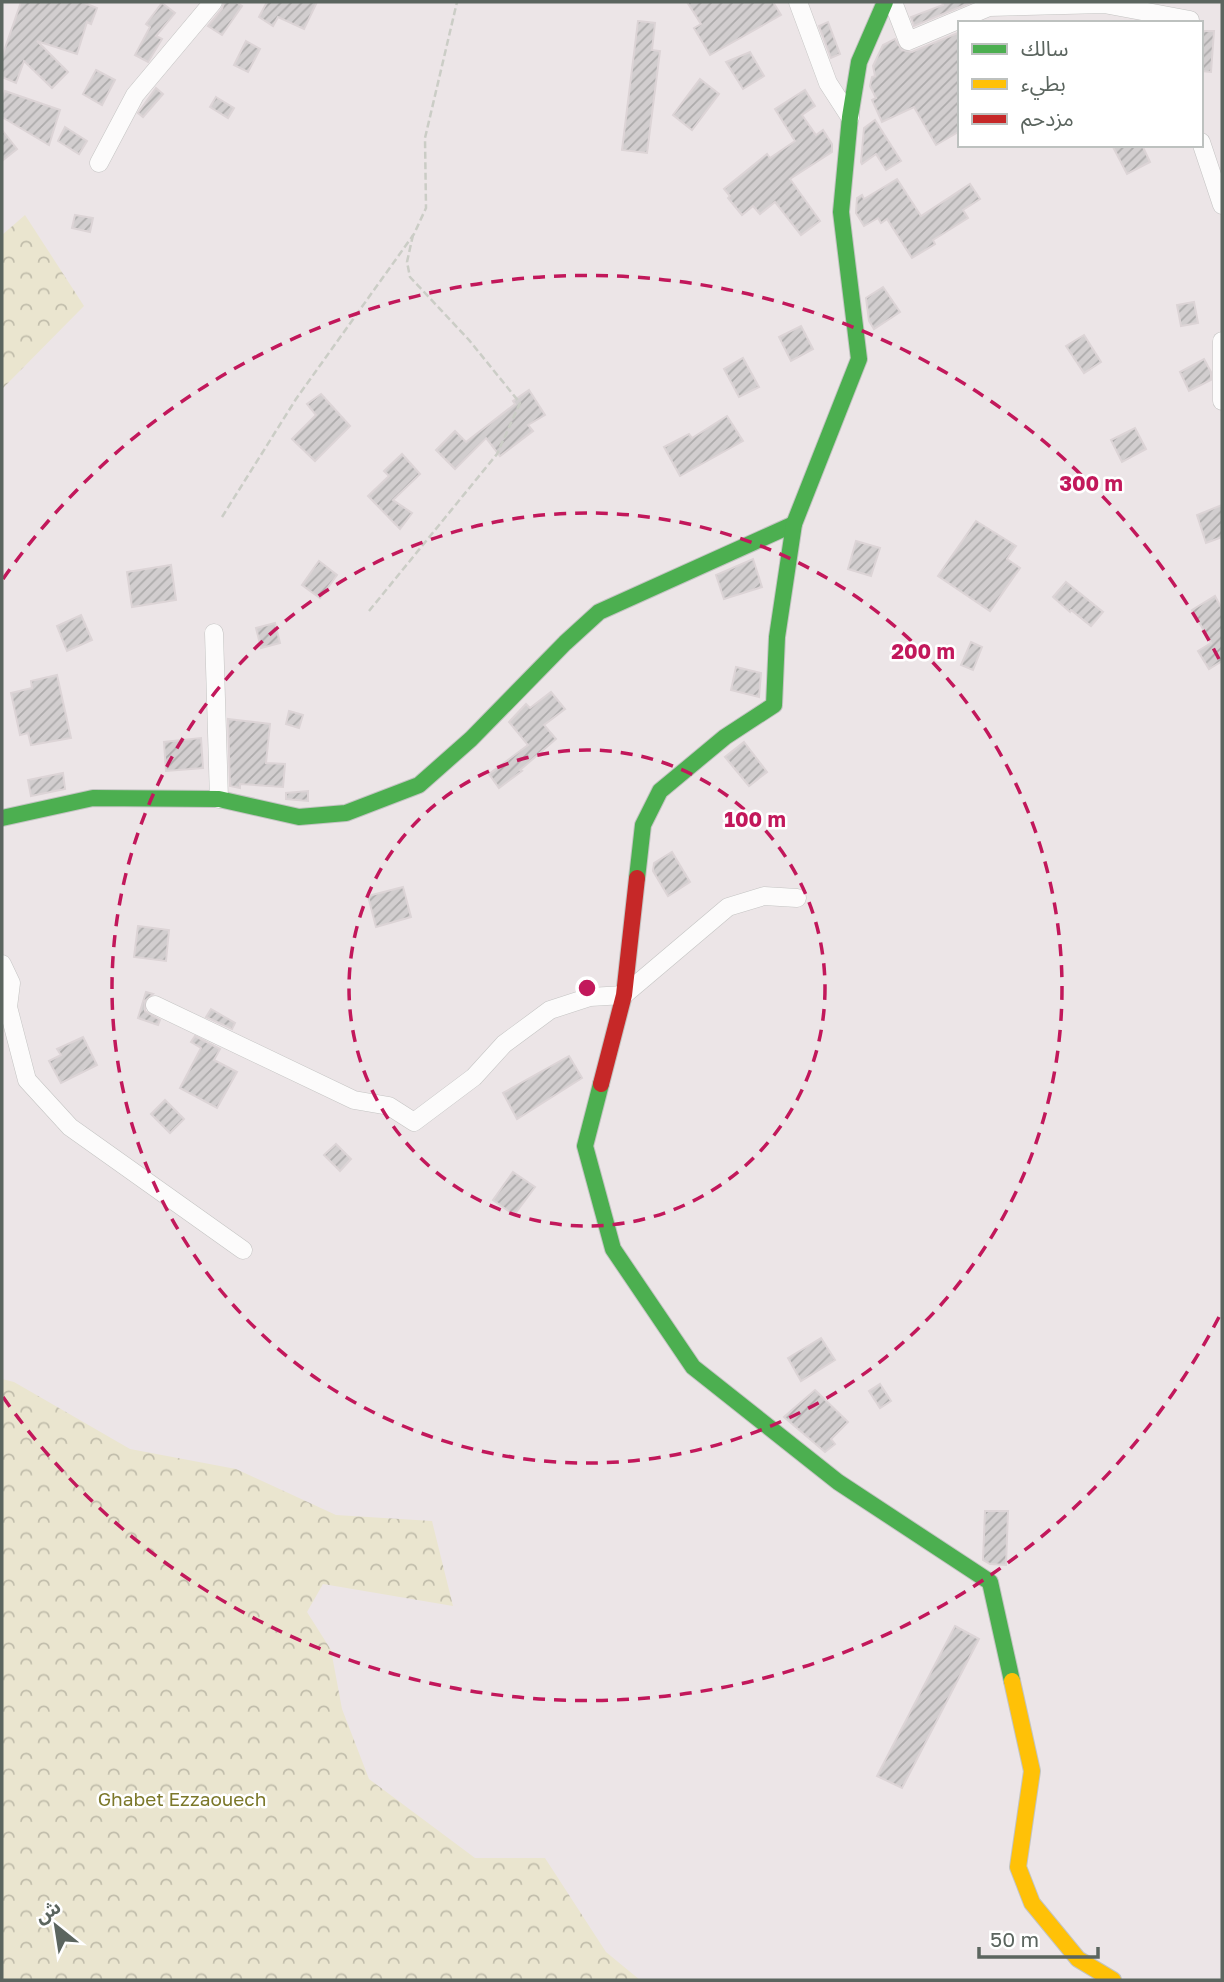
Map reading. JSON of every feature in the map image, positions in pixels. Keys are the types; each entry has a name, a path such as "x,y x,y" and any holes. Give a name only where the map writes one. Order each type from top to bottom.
{"street":[{"path":"99,163 135,95 213,2"},
{"path":"798,2 828,83 850,117"},
{"path":"885,2 859,62 850,117 841,212 859,359 794,524 777,637 774,705 725,737 660,791 643,825 624,995 585,1146 613,1249 693,1367 838,1482 990,1583 1032,1771 1018,1867 1031,1903 1078,1959 1113,1980"},
{"path":"892,2 908,41 989,4 1104,3 1190,15"},
{"path":"1203,147 1222,205"},
{"path":"1222,341 1222,401"},
{"path":"2,818 93,798 219,799 299,817 346,813 419,785 471,739 599,612 794,524"},
{"path":"214,633 219,799"},
{"path":"155,1005 354,1100 389,1106 414,1122 474,1077 504,1044 550,1010 590,997 624,995 728,906 764,896 797,898"},
{"path":"2,964 11,983 8,1007 27,1080 70,1127 243,1250"}],"path":[{"path":"369,611 497,454 520,403 470,340 410,278 407,262 414,234 426,208 425,138 457,2"},
{"path":"222,517 296,399 414,234"}],"green space":[{"path":"25,215 84,306 2,389 2,235"},
{"name":"Ghabet Ezzaouech","path":"2,1379 14,1382 130,1449 236,1469 336,1515 432,1521 453,1606 323,1584 307,1612 331,1650 342,1709 369,1779 475,1858 545,1858 606,1952 640,1980 2,1980"}],"building":[{"path":"21,2 82,2 97,8 91,24 87,22 77,54 37,41 68,72 52,88 24,61 16,83 2,77 2,57"},
{"path":"224,2 236,2 242,6 222,35 208,26 222,9"},
{"path":"267,2 317,2 304,29 278,17 273,26 259,17"},
{"path":"687,2 773,2 781,15 710,55 694,28 701,24"},
{"path":"942,2 972,2 914,26 911,17 943,5"},
{"path":"162,3 175,13 156,36 162,39 148,62 135,55 150,27 146,24"},
{"path":"638,21 655,23 652,50 660,51 647,153 622,150"},
{"path":"828,22 840,54 831,58 819,26"},
{"path":"1203,31 1214,31 1211,72 1203,71"},
{"path":"958,33 958,132 936,145 914,107 882,122 872,100 876,98 870,86 872,77 875,76 873,66 883,45 895,39 902,50 912,52"},
{"path":"246,41 260,49 248,72 234,65"},
{"path":"750,52 764,76 743,89 726,62"},
{"path":"96,70 115,80 102,105 83,94"},
{"path":"700,79 719,94 692,130 673,115"},
{"path":"156,88 163,94 143,117 138,113"},
{"path":"805,90 815,106 802,115 816,135 823,130 832,144 832,152 790,179 820,221 801,235 775,202 760,214 753,206 742,215 724,189 767,154 770,158 795,141 775,109"},
{"path":"5,91 60,110 49,145 2,117"},
{"path":"216,97 234,108 228,118 210,107"},
{"path":"875,120 901,161 886,170 876,154 862,164 861,162 864,128"},
{"path":"65,127 87,141 79,154 58,141"},
{"path":"2,130 17,149 2,161"},
{"path":"1113,147 1143,147 1150,162 1127,174"},
{"path":"897,179 921,216 970,184 980,199 963,210 968,218 933,240 935,244 912,258 887,219 881,223 878,218 864,226 856,213 857,198 862,195 864,199"},
{"path":"75,215 93,218 90,232 72,228"},
{"path":"883,287 900,312 874,329 869,321 866,298"},
{"path":"1194,302 1198,323 1181,326 1177,305"},
{"path":"801,326 813,349 791,361 779,337"},
{"path":"1084,335 1101,362 1084,373 1066,346"},
{"path":"743,358 759,387 739,397 724,369"},
{"path":"1204,359 1211,372 1211,380 1189,391 1180,372"},
{"path":"529,390 545,415 528,425 533,431 500,456 486,438 455,469 436,450 455,431 466,442"},
{"path":"321,394 350,426 315,461 292,439 316,415 307,404"},
{"path":"727,416 743,441 680,476 664,447 689,434 692,438"},
{"path":"1135,428 1146,449 1122,462 1111,440"},
{"path":"402,454 420,474 393,500 412,513 400,529 368,496 389,476 384,471"},
{"path":"1222,505 1222,537 1206,543 1197,515"},
{"path":"976,521 1016,546 1007,559 1020,568 990,611 938,576"},
{"path":"856,541 880,548 871,576 848,569"},
{"path":"753,559 762,587 724,599 716,575"},
{"path":"319,561 337,575 320,598 302,585"},
{"path":"171,565 176,600 132,607 127,572"},
{"path":"1066,582 1103,612 1091,626 1053,597"},
{"path":"1215,596 1222,609 1222,661 1209,669 1198,651 1211,643 1192,610"},
{"path":"81,615 92,640 67,651 57,626"},
{"path":"275,623 280,643 261,648 256,628"},
{"path":"971,642 982,647 973,670 961,665"},
{"path":"736,667 761,673 759,697 731,690"},
{"path":"57,675 71,738 31,745 28,733 20,735 11,693 32,688 31,681"},
{"path":"551,692 565,709 544,725 556,739 520,770 522,771 499,788 489,774 528,745 509,722 526,704 530,708"},
{"path":"289,711 303,715 299,728 286,724"},
{"path":"228,719 270,724 266,763 285,764 283,787 240,784 240,788 230,786"},
{"path":"201,738 203,768 166,771 164,742"},
{"path":"744,742 767,772 749,786 725,757"},
{"path":"63,773 65,789 31,796 28,780"},
{"path":"308,791 308,801 286,799 286,793"},
{"path":"672,852 690,882 668,896 653,871 654,863"},
{"path":"403,887 411,917 376,927 368,896"},
{"path":"138,926 169,930 166,961 134,957"},
{"path":"146,992 153,994 145,1001 145,1011 160,1020 158,1025 138,1018"},
{"path":"211,1009 235,1023 232,1029 206,1017"},
{"path":"195,1036 220,1049 214,1060 237,1072 217,1108 180,1088 201,1048 191,1042"},
{"path":"83,1037 97,1065 61,1083 49,1061 61,1055 57,1049"},
{"path":"569,1056 582,1078 517,1119 503,1093"},
{"path":"165,1100 184,1119 170,1133 151,1114"},
{"path":"336,1144 351,1159 340,1171 324,1155"},
{"path":"513,1172 535,1187 514,1215 493,1200"},
{"path":"821,1338 835,1360 801,1381 788,1358"},
{"path":"880,1384 891,1401 880,1408 869,1391"},
{"path":"815,1390 848,1422 831,1439 835,1444 825,1452 784,1417"},
{"path":"985,1511 1008,1511 1006,1565 990,1564 983,1560"},
{"path":"955,1626 979,1639 902,1788 877,1776"}],"traffic: fast":[{"path":"637,878 643,825 660,791 725,737 774,705 777,637 794,524 859,359 841,212 850,117 859,62 885,2"},
{"path":"2,818 93,798 219,799 299,817 346,813 419,785 471,739 599,612 794,524"},
{"path":"601,1084 585,1146 613,1249 693,1367 838,1482 990,1582 1012,1681"}],"traffic: slow":[{"path":"1012,1681 1032,1771 1018,1867 1032,1903 1078,1959 1113,1980"}],"traffic: jam":[{"path":"601,1084 624,995 637,878"}]}
